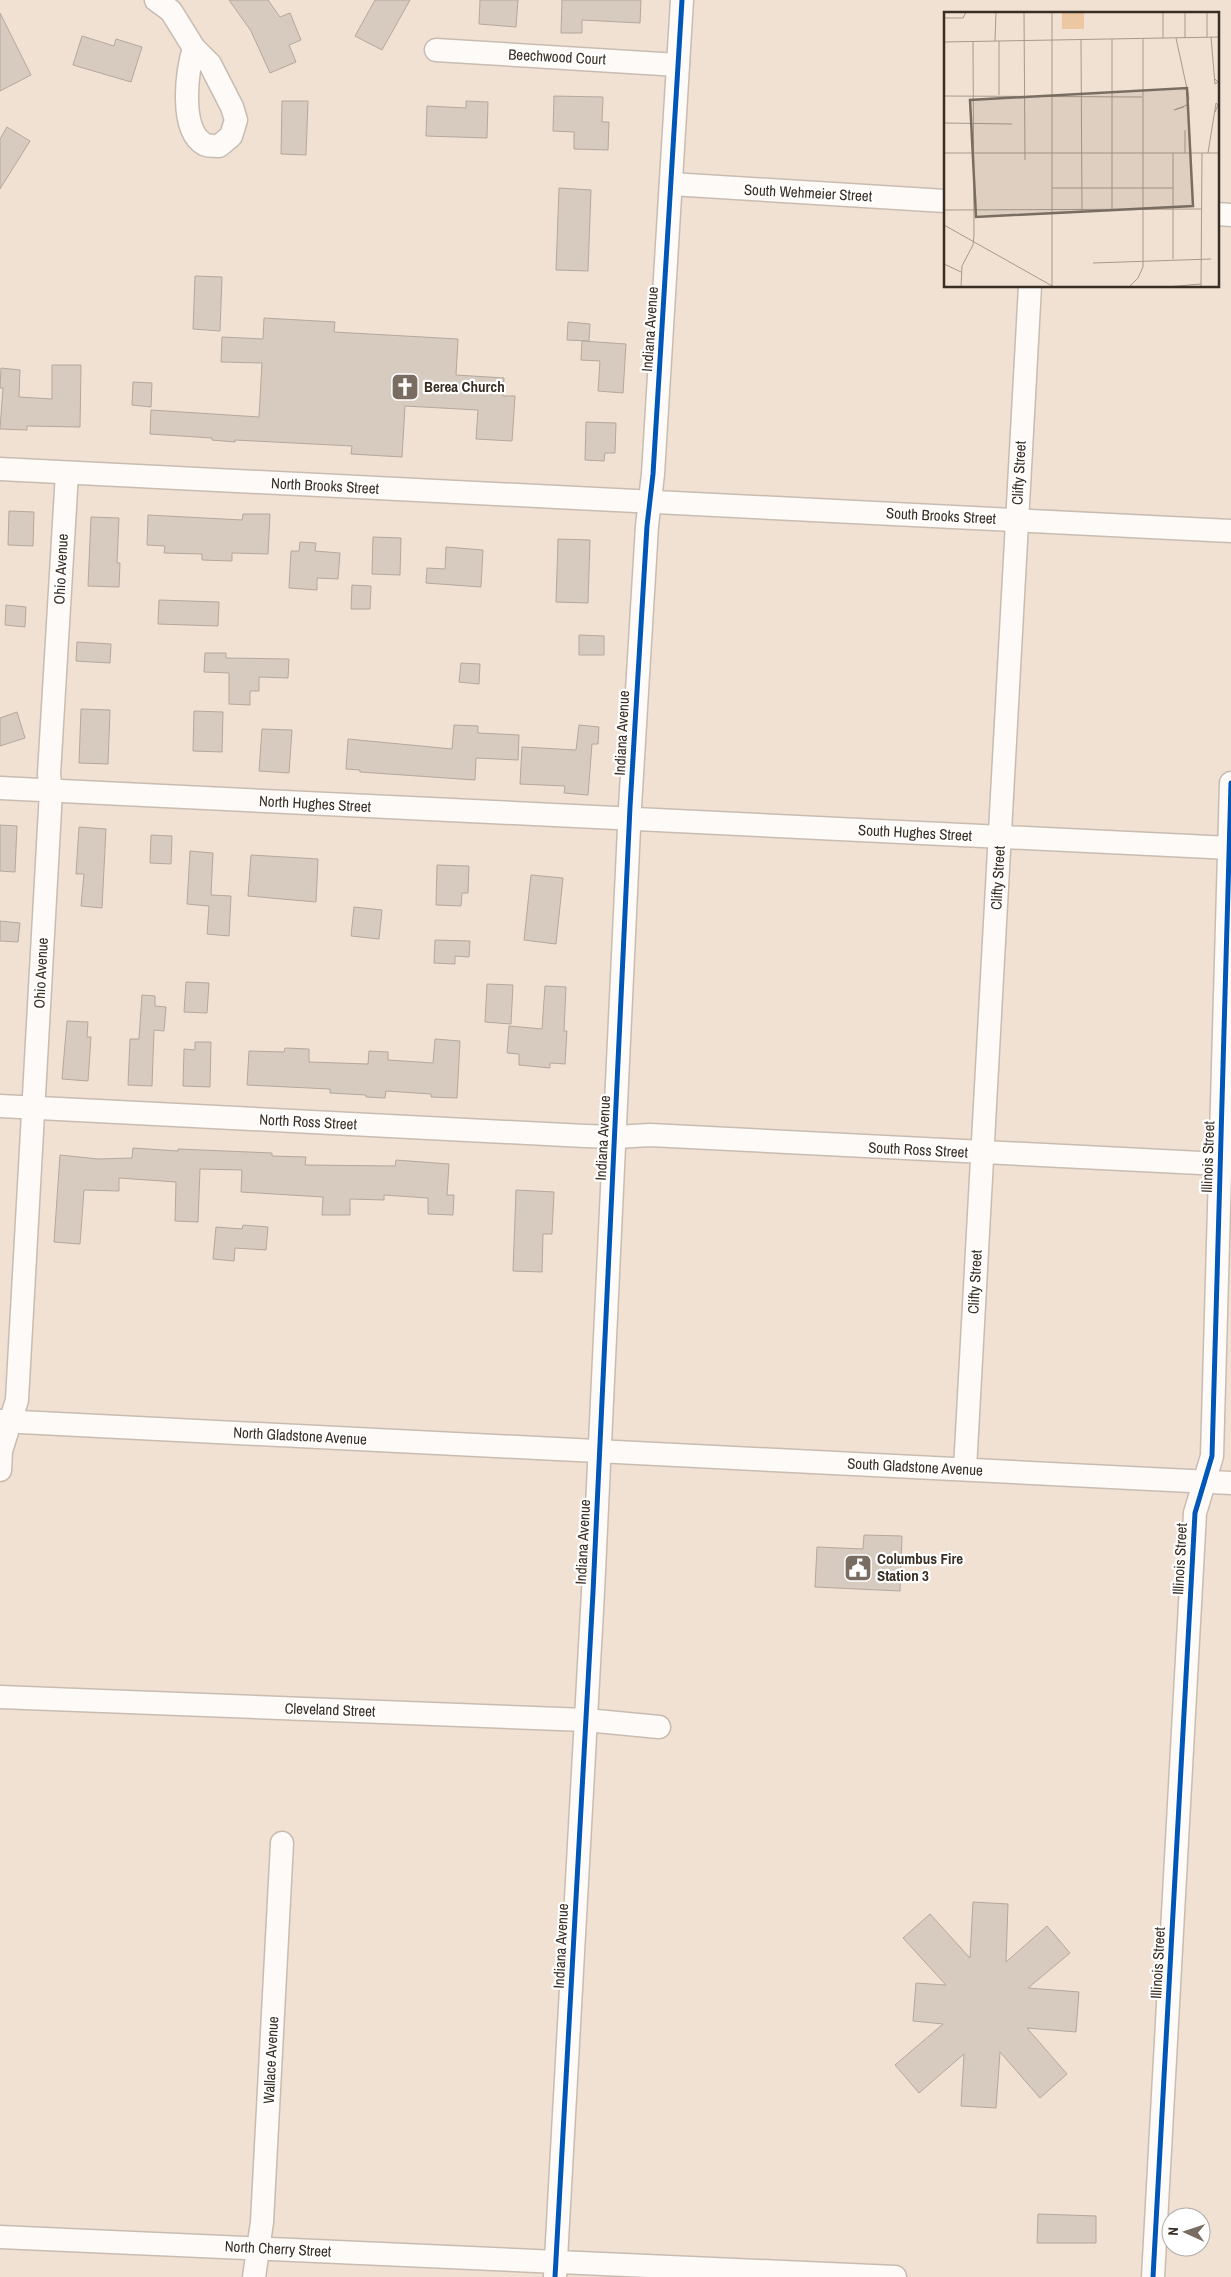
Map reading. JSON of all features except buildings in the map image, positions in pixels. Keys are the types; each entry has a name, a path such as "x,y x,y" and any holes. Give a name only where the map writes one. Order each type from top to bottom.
{"street":[{"path":"156,0 171,11 194,48"},
{"name":"Indiana Avenue","path":"555,2270 600,1451 630,820 682,0"},
{"name":"Beechwood Court","path":"436,50 678,65"},
{"name":"South Wehmeier Street","path":"671,184 944,201"},
{"path":"1218,214 1231,215"},
{"name":"Clifty Street","path":"965,1469 1030,288"},
{"name":"North Brooks Street","path":"0,470 650,502"},
{"name":"Ohio Avenue","path":"0,1470 5,1422 17,1400 51,791 49,774 67,473"},
{"name":"South Brooks Street","path":"650,502 1231,531"},
{"name":"Illinois Street","path":"1153,2277 1195,1513 1212,1456 1231,783"},
{"name":"North Hughes Street","path":"0,788 630,820"},
{"name":"South Hughes Street","path":"630,820 1230,848"},
{"name":"North Ross Street","path":"0,1106 616,1137"},
{"name":"South Ross Street","path":"616,1137 650,1135 982,1154 1220,1164"},
{"name":"North Gladstone Avenue","path":"5,1422 600,1451"},
{"name":"South Gladstone Avenue","path":"600,1451 1231,1483"},
{"name":"Cleveland Street","path":"0,1696 586,1720 660,1727"},
{"name":"Wallace Avenue","path":"254,2277 262,2222 282,1843"},
{"name":"North Cherry Street","path":"0,2236 258,2247 555,2270 896,2277"}],"cycle path":[{"path":"555,2277 593,1592 630,807 647,526 653,474 682,0"},
{"path":"1153,2277 1195,1513 1212,1456 1231,783"}],"place":[{"name":"Berea Church","path":"405,387"},
{"name":"Columbus Fire Station 3","path":"858,1568"}]}
